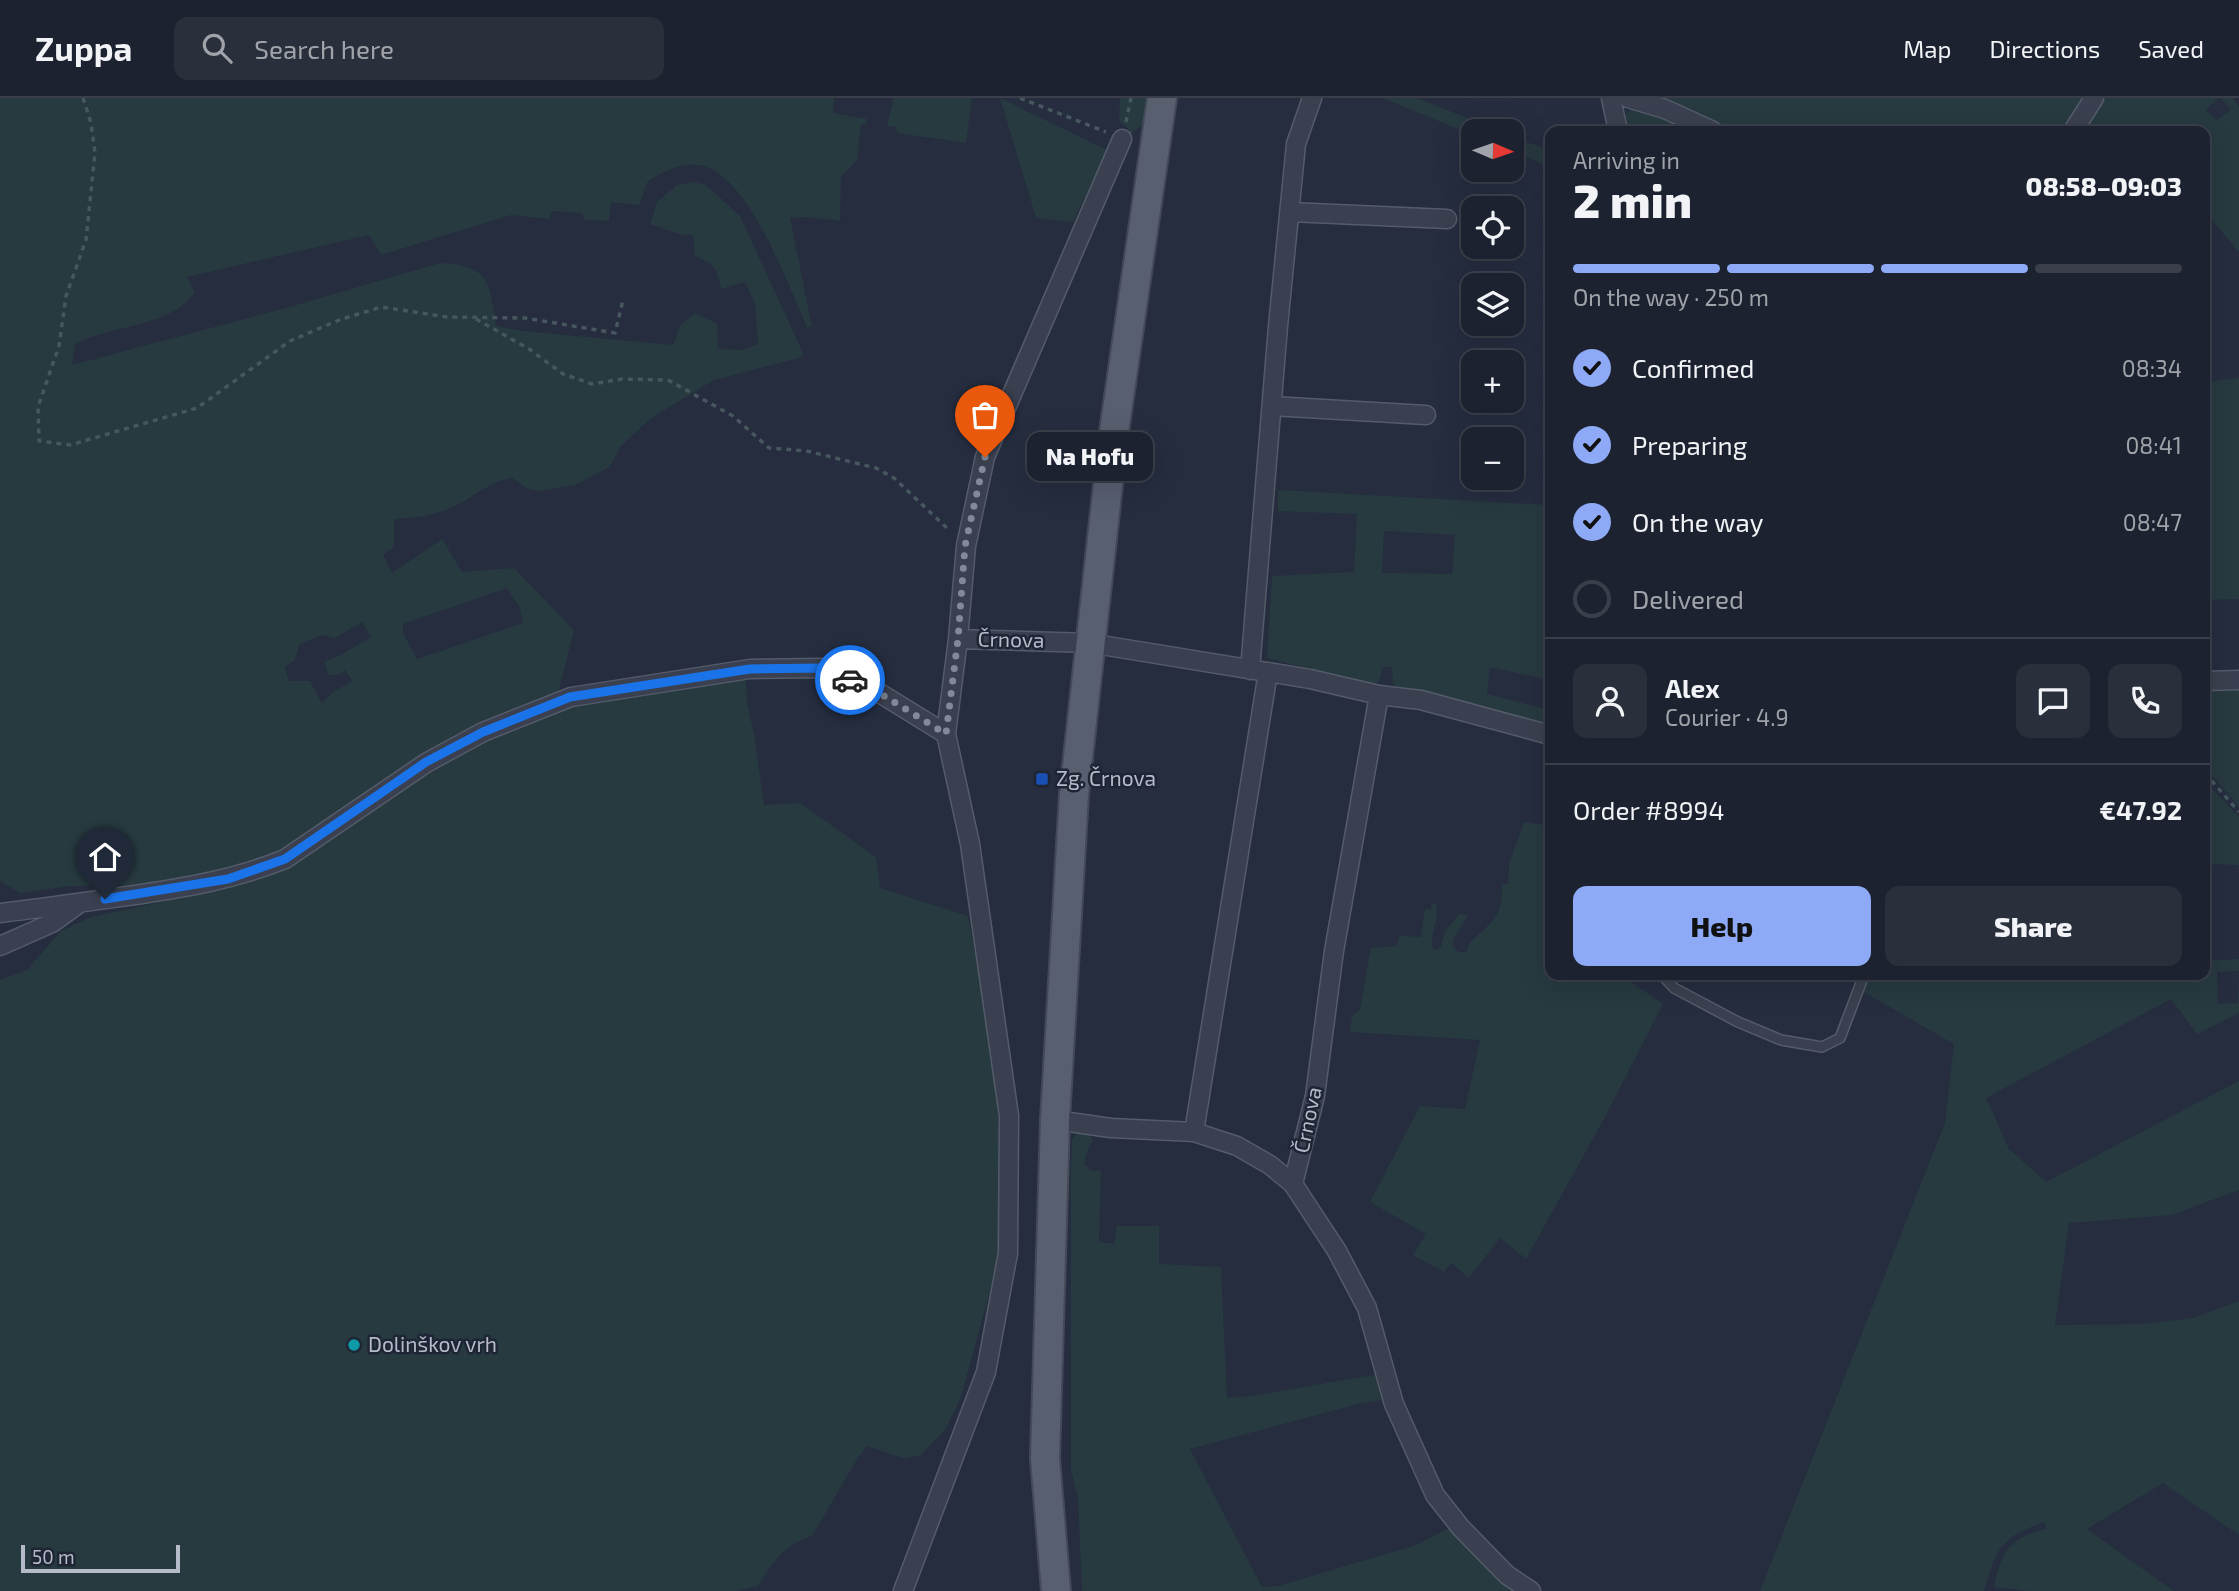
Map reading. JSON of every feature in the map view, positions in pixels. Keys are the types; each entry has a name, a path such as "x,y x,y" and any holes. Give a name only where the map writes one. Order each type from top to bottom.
{"main road":[{"path":"1056,1591 1045,1458 1055,1120 1074,794 1113,439 1162,98"}],"street":[{"path":"1194,1132 1259,671 1278,326 1296,144 1312,98"},
{"path":"1611,98 1617,126"},
{"path":"1628,98 1665,109 1702,126"},
{"path":"2076,126 2094,98"},
{"path":"958,639 965,546 985,457 1122,139"},
{"path":"1290,212 1447,219"},
{"path":"1272,405 1426,415"},
{"name":"Črnova","path":"903,1591 986,1372 1008,1254 1009,1116 970,844 946,734 958,639 1089,642 1379,695 1421,700 1545,734"},
{"path":"0,913 228,879 265,867 285,859 426,762 483,732 570,697 750,669 823,668 873,689 946,734"},
{"path":"2210,681 2239,680"},
{"name":"Črnova","path":"1055,1120 1111,1128 1194,1132 1237,1146 1270,1165 1293,1184 1315,1096 1334,951 1379,695"},
{"path":"0,946 52,923 80,903"},
{"path":"1293,1184 1337,1251 1367,1308 1394,1404 1435,1495 1461,1528 1507,1575 1531,1591"}],"lane":[{"path":"1667,980 1674,988 1738,1022 1781,1040 1822,1047 1840,1038 1862,980"}],"path":[{"path":"83,98 91,122 95,153 86,240 66,296 58,346 38,407 38,441 70,445 197,408 290,341 339,320 381,307 447,317 525,318 615,332 623,300"},
{"path":"1020,98 1122,139"},
{"path":"473,318 529,349 564,374 592,384 622,379 668,380 733,416 769,447 807,451 876,468 894,478 965,546"},
{"path":"2210,780 2239,812"}],"shaded area":[{"path":"0,98 834,98 833,113 867,119 866,124 861,124 857,160 841,177 840,221 810,217 790,218 812,327 807,327 777,259 750,208 717,172 692,164 672,169 648,181 639,205 611,202 609,221 585,220 582,213 552,211 549,219 511,215 381,255 369,235 187,277 195,293 177,310 75,344 72,365 293,306 440,263 469,268 485,279 496,326 673,345 681,324 695,313 717,323 718,349 743,350 758,344 755,303 745,282 721,289 714,268 695,256 693,235 683,235 650,224 657,202 677,185 694,182 706,185 740,216 803,353 802,357 714,380 650,419 620,447 610,467 575,485 539,491 527,489 512,478 496,483 446,510 424,516 394,519 394,547 383,555 392,573 442,539 462,572 514,568 574,630 558,694 463,735 408,764 283,848 251,863 210,875 150,885 70,886 20,893 0,881","holes":["507,588 520,608 523,623 417,659 403,633 403,624","362,622 371,637 324,662 329,675 338,675 345,670 352,681 332,693 322,703 310,681 289,681 285,667 295,660 299,645 322,635 335,638"]},
{"path":"894,98 972,98 966,143 897,133 896,127 887,126"},
{"path":"1000,98 1107,150 1073,222 1036,218"},
{"path":"1120,98 1147,98 1143,124 1128,137 1128,128 1119,121"},
{"path":"1382,98 1417,98 1470,119 1461,119 1461,130"},
{"path":"1656,98 2218,98 2206,110 2217,120 2231,110 2221,98 2233,98 2239,107 2239,252 2210,218 2210,126 1720,126"},
{"path":"1634,106 1686,126 1627,126 1626,114"},
{"path":"1524,141 1545,149 1545,165 1524,156"},
{"path":"2239,378 2239,599 2210,600 2210,381"},
{"path":"1278,490 1545,505 1545,679 1490,667 1487,694 1545,709 1545,724 1393,685 1392,667 1383,667 1379,682 1371,684 1267,658 1272,576 1354,572 1357,514 1278,511","holes":["1384,531 1455,535 1452,574 1382,573"]},
{"path":"746,679 747,703 764,805 800,803 876,857 880,888 968,916 992,1042 1002,1191 999,1245 990,1291 960,1400 945,1430 920,1456 903,1458 867,1446 812,1536 780,1555 758,1586 736,1591 0,1591 0,980 27,970 61,931 91,917 227,888 273,874 322,843 368,808 471,745 564,707 680,684"},
{"path":"2239,688 2239,807 2210,773 2210,689"},
{"path":"2210,786 2239,817 2239,865 2210,864"},
{"path":"1524,822 1545,825 1545,980 1628,980 1663,1004 1604,1119 1526,1259 1500,1238 1469,1278 1451,1263 1444,1272 1413,1255 1426,1234 1370,1202 1420,1106 1465,1109 1480,1040 1350,1032 1352,1016 1360,1009 1371,948 1397,946 1399,936 1421,937 1425,909 1431,910 1432,903 1436,904 1437,910 1432,940 1434,951 1441,947 1445,931 1460,913 1468,915 1453,940 1453,947 1460,953 1467,951 1469,943 1498,911 1501,884 1508,884 1509,864"},
{"path":"2239,959 2239,971 2217,972 2218,1004 2238,1003 2239,975 2239,1013 2197,1034 2171,999 1986,1098 2009,1149 2046,1182 2239,1081 2239,1190 2172,1215 2069,1223 2055,1325 2143,1324 2193,1318 2239,1301 2239,1535 2163,1483 2087,1529 2174,1591 2029,1591 1994,1587 2000,1564 2009,1548 2023,1537 2046,1529 2045,1522 2018,1533 2002,1546 1984,1591 1760,1591 1945,1123 1954,1044 1862,991 1866,980 2210,980 2210,961"},
{"path":"1088,1132 1093,1140 1084,1164 1090,1170 1101,1171 1099,1242 1114,1244 1117,1226 1159,1226 1159,1264 1221,1267 1227,1398 1379,1374 1387,1399 1362,1403 1190,1449 1262,1587 1278,1586 1416,1545 1451,1527 1485,1566 1516,1591 1082,1591 1078,1498 1071,1470 1071,1165 1072,1139 1077,1133"}],"way so far":[{"path":"850,680 873,689 946,734 958,639 965,546 985,457"}],"place":[{"name":"Na Hofu","path":"985,457"},
{"name":"Zg. Črnova","path":"1042,779"},
{"name":"Dolinškov vrh","path":"354,1345"}],"route":[{"path":"105,899 228,879 285,859 426,762 483,732 570,697 750,669 823,668 850,680"}]}
